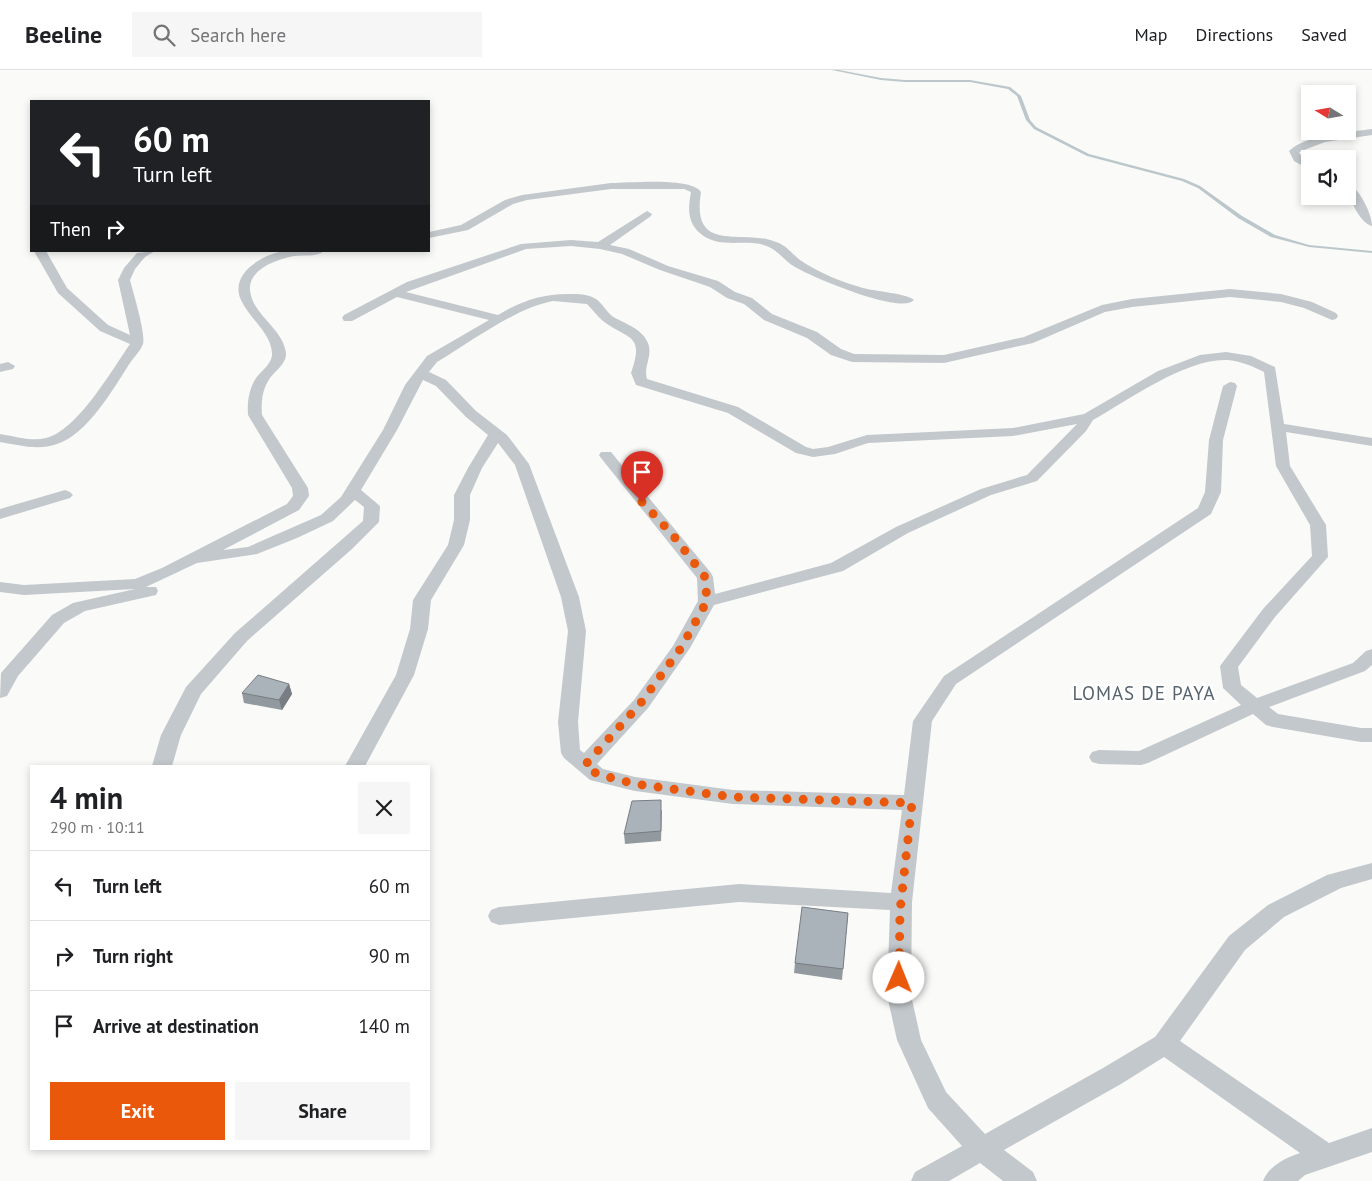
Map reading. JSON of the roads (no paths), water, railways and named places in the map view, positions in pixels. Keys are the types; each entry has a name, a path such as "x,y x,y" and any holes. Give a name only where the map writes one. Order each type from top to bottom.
{"street":[{"path":"1301,161 1294,151 1302,146 1327,139 1372,132"},
{"path":"430,235 464,228 509,202 526,197 611,186 685,186 694,189 696,192 693,213 697,225 707,235 767,242 784,249 792,260 817,274 861,292 908,300"},
{"path":"1356,198 1360,211 1366,220 1372,223"},
{"path":"600,246 648,214"},
{"path":"348,318 411,285 525,246 571,243 625,251 664,268 714,284 731,295 748,301 768,317 812,335 836,352 852,358 944,359 1028,340 1102,309 1132,303 1230,294 1281,298 1308,305 1332,316"},
{"path":"41,252 62,290 104,328 137,343"},
{"path":"0,438 34,444 52,442 76,428 137,343 136,330 124,280 130,268 141,255 147,252"},
{"path":"0,587 24,590 138,584 168,572 292,507 300,496 300,488 255,415 253,404 262,379 275,364 279,354 277,345 243,291 246,276 255,268 279,254 304,252"},
{"path":"394,293 500,319"},
{"path":"192,559 251,551 327,518 347,500 390,430 412,385 432,359 518,308 537,300 553,297 582,298 591,301 607,318 630,330 641,342 644,355 638,374 641,382 733,410 801,450 813,453 830,451 867,439 1013,432 1088,417 1163,374 1200,359 1226,356 1251,360 1270,370 1283,466 1318,525 1320,557 1269,613 1229,666 1232,688 1273,720 1361,735 1372,735"},
{"path":"421,374 442,383 471,414 496,434 522,464 570,597 577,631 568,722 571,753 597,774 635,784 733,797 912,803"},
{"path":"1024,1181 982,1149 937,1100 909,1040 898,995 901,902 923,721 950,680 1205,511 1213,492 1216,440 1230,386"},
{"path":"707,601 837,567 902,530 986,492 1032,478 1081,428 1088,417"},
{"path":"1279,427 1372,442"},
{"path":"356,765 406,675 419,629 422,600 456,545 462,520 462,495 475,468 496,434"},
{"path":"585,765 640,704 681,648 707,601 705,577 672,534 642,502 606,455"},
{"path":"162,765 170,735 193,691 241,637 371,522 372,506 352,491"},
{"path":"0,514 65,495"},
{"path":"0,692 10,673 58,619 79,607 164,587 185,574 192,559"},
{"path":"1099,757 1141,758 1254,706 1359,667 1372,654"},
{"path":"924,1181 1112,1076 1164,1044 1237,943 1276,911 1335,881 1372,871"},
{"path":"499,916 739,893 901,902"},
{"path":"1164,1044 1325,1156"},
{"path":"1276,1181 1297,1166 1372,1140"}],"waterway":[{"path":"834,70 881,79 970,81 1009,88 1019,96 1028,120 1035,128 1088,155 1183,180 1199,187 1240,217 1273,236 1309,246 1372,252"}],"district":[{"name":"LOMAS DE PAYA","path":"1144,693"}]}
